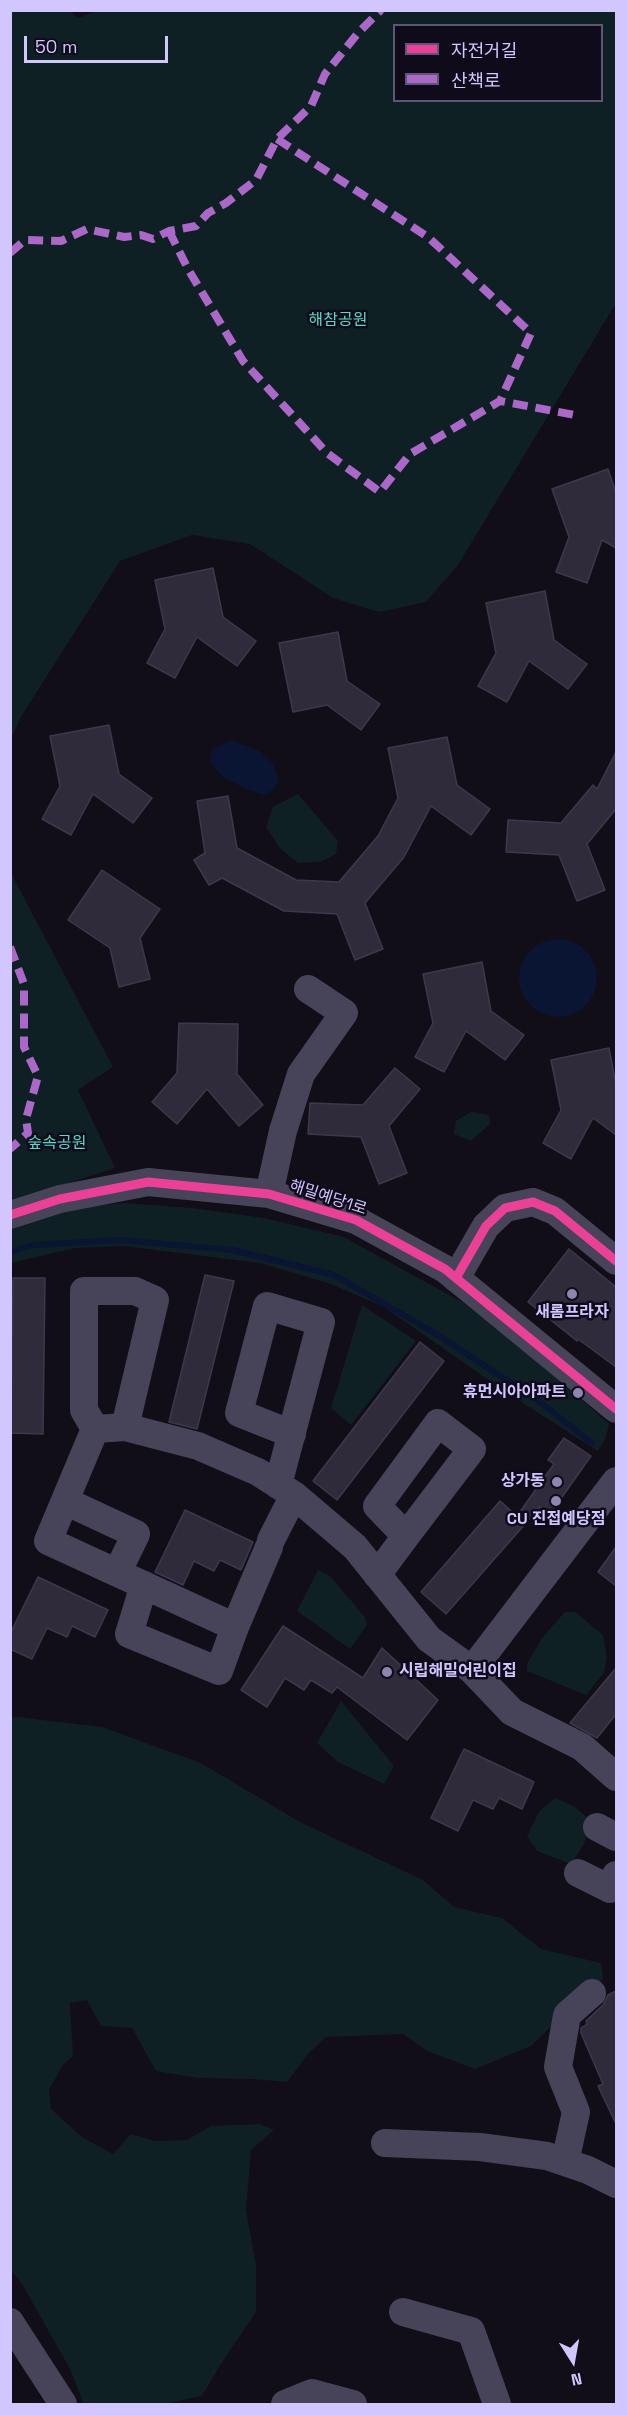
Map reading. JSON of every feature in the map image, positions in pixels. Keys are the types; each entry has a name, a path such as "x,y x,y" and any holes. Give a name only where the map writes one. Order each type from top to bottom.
{"street":[{"path":"269,1194 283,1131 301,1074 344,1013 308,989"},
{"name":"해밀예당1로","path":"10,1215 60,1199 148,1182 269,1194 356,1220 445,1269 616,1409"},
{"path":"456,1278 486,1226 505,1208 533,1202 555,1211 616,1261"},
{"path":"95,1429 84,1410 84,1291 135,1291 155,1300 125,1427"},
{"path":"95,1429 125,1427 198,1446 258,1472 286,1490 355,1546 429,1639 472,1670 512,1712 582,1748 616,1777"},
{"path":"95,1429 48,1541 235,1627"},
{"path":"144,1585 129,1634 219,1671 270,1544 286,1490 292,1434"},
{"path":"472,1670 616,1481"},
{"path":"65,1502 136,1534 117,1573"},
{"path":"377,1575 406,1536"},
{"path":"578,1873 610,1889 616,1875"},
{"path":"565,2162 576,2112 558,2067 567,2014 592,1993"},
{"path":"385,2143 480,2147 547,2156 588,2170 616,2184"},
{"path":"403,2312 471,2331 497,2404"},
{"path":"10,2322 63,2404"},
{"path":"285,2404 312,2393 352,2404"}],"green space":[{"name":"해참공원","path":"11,11 69,11 78,18 97,11 616,11 616,303 458,565 426,602 379,612 333,598 250,544 192,535 120,561 22,715 11,739"},
{"path":"298,794 338,841 336,854 320,862 298,863 280,848 266,827 273,807"},
{"name":"숲속공원","path":"10,871 113,1067 78,1090 115,1168 11,1202"},
{"path":"471,1112 489,1115 490,1124 471,1141 454,1134 456,1121"},
{"path":"124,1203 193,1208 264,1218 344,1237 462,1302 541,1364 609,1424 606,1437 598,1451 507,1393 384,1307 331,1284 260,1263 124,1246 75,1248 11,1263 11,1226 65,1208"},
{"path":"362,1305 416,1341 351,1425 331,1408"},
{"path":"318,1570 330,1576 365,1617 367,1625 350,1649 297,1611"},
{"path":"565,1612 575,1612 603,1635 607,1657 604,1673 586,1695 527,1671 527,1664 542,1638"},
{"path":"341,1701 394,1766 384,1784 338,1762 317,1743"},
{"path":"11,1718 102,1727 201,1763 300,1822 423,1880 454,1907 502,1918 541,1949 601,1963 603,1979 592,1986 531,2046 475,2069 427,2051 403,2034 326,2037 308,2054 287,2082 198,2078 156,2071 132,2028 101,2026 87,2000 70,2003 73,2056 62,2066 49,2090 51,2109 82,2137 113,2154 131,2134 155,2141 187,2140 211,2126 260,2124 274,2130 251,2150 246,2210 256,2265 256,2312 202,2396 163,2404 84,2404 70,2369 22,2284 11,2271"},
{"path":"556,1798 575,1807 590,1820 584,1844 571,1864 537,1851 527,1836 540,1810"}],"water":[{"path":"231,740 258,750 273,763 279,780 274,789 264,795 245,789 222,776 210,762 212,749"},
{"path":"558,939 573,942 590,956 597,978 594,993 580,1010 558,1017 543,1014 526,1000 519,978 522,963 536,946"}],"building":[{"path":"608,469 616,493 616,548 602,540 587,583 556,572 569,537 552,489"},
{"path":"213,568 223,617 256,641 237,666 197,637 175,678 147,663 165,629 155,580"},
{"path":"545,591 554,640 587,664 568,689 529,661 507,702 478,686 496,653 486,603"},
{"path":"338,632 347,681 380,704 361,730 327,705 293,712 279,643"},
{"path":"109,725 119,774 152,798 133,823 93,794 71,835 42,819 60,786 50,736"},
{"path":"447,737 457,785 490,809 471,835 431,806 404,857 365,903 383,949 355,960 337,914 284,911 222,878 209,885 194,860 205,853 197,801 228,796 237,848 296,880 339,882 378,836 398,798 388,748"},
{"path":"616,752 616,809 587,844 605,890 577,901 559,855 506,852 508,820 561,823 593,785 597,789"},
{"path":"102,870 160,909 140,938 150,979 119,987 110,948 68,920"},
{"path":"482,962 491,1011 524,1035 505,1060 466,1031 444,1072 415,1057 433,1023 423,974"},
{"path":"179,1023 238,1024 237,1074 263,1105 239,1126 207,1089 177,1124 152,1102 177,1073"},
{"path":"609,1048 616,1085 616,1135 593,1118 571,1159 543,1143 561,1110 551,1060"},
{"path":"395,1068 420,1089 389,1126 407,1173 379,1184 361,1137 308,1134 310,1103 363,1105"},
{"name":"새롬프라자","path":"569,1249 616,1287 616,1367 578,1339 577,1341 528,1302"},
{"path":"205,1275 234,1281 197,1429 169,1422"},
{"path":"13,1278 45,1278 43,1434 11,1433"},
{"path":"420,1342 444,1361 337,1500 313,1481"},
{"path":"564,1438 591,1456 550,1514 540,1507 446,1614 421,1592 500,1501 517,1516 554,1464 548,1460"},
{"path":"185,1510 253,1542 241,1570 220,1560 214,1571 194,1561 183,1585 155,1572"},
{"path":"616,1547 616,1586 598,1572"},
{"path":"38,1577 108,1610 95,1637 72,1626 67,1637 47,1628 32,1659 10,1649 10,1634"},
{"path":"283,1626 363,1678 382,1648 438,1700 407,1740 337,1687 332,1693 311,1680 304,1690 285,1678 267,1707 241,1690"},
{"path":"616,1668 616,1714 597,1738 570,1723"},
{"path":"464,1749 534,1782 522,1809 499,1798 493,1809 473,1800 458,1831 431,1818"},
{"path":"616,1991 616,2124 598,2086 603,2084 581,2033 581,2028 603,2005 608,1995"}],"waterway":[{"path":"10,1252 33,1245 119,1240 233,1250 334,1275 433,1332 536,1399 592,1443"}],"marked path":[{"path":"10,253 25,240 61,241 87,229 124,237 141,235 153,239 169,231 196,226 208,213 226,203 256,180 277,139 311,106 325,74 358,33 381,10"},
{"path":"277,139 428,237 531,333 500,401"},
{"path":"169,231 188,269 243,361 327,453 380,492 410,454 500,401 580,416"},
{"path":"10,947 24,984 24,1047 38,1076 26,1119 28,1133 10,1149"}],"cycle path":[{"path":"10,1215 60,1199 148,1182 269,1194 356,1220 445,1269 616,1409"},
{"path":"456,1278 486,1226 505,1208 533,1202 555,1211 616,1261"}],"place":[{"name":"새롬프라자","path":"572,1294"},
{"name":"휴먼시아아파트","path":"578,1393"},
{"name":"상가동","path":"557,1482"},
{"name":"CU 진접예당점","path":"556,1501"},
{"name":"시립해밀어린이집","path":"387,1672"}]}
